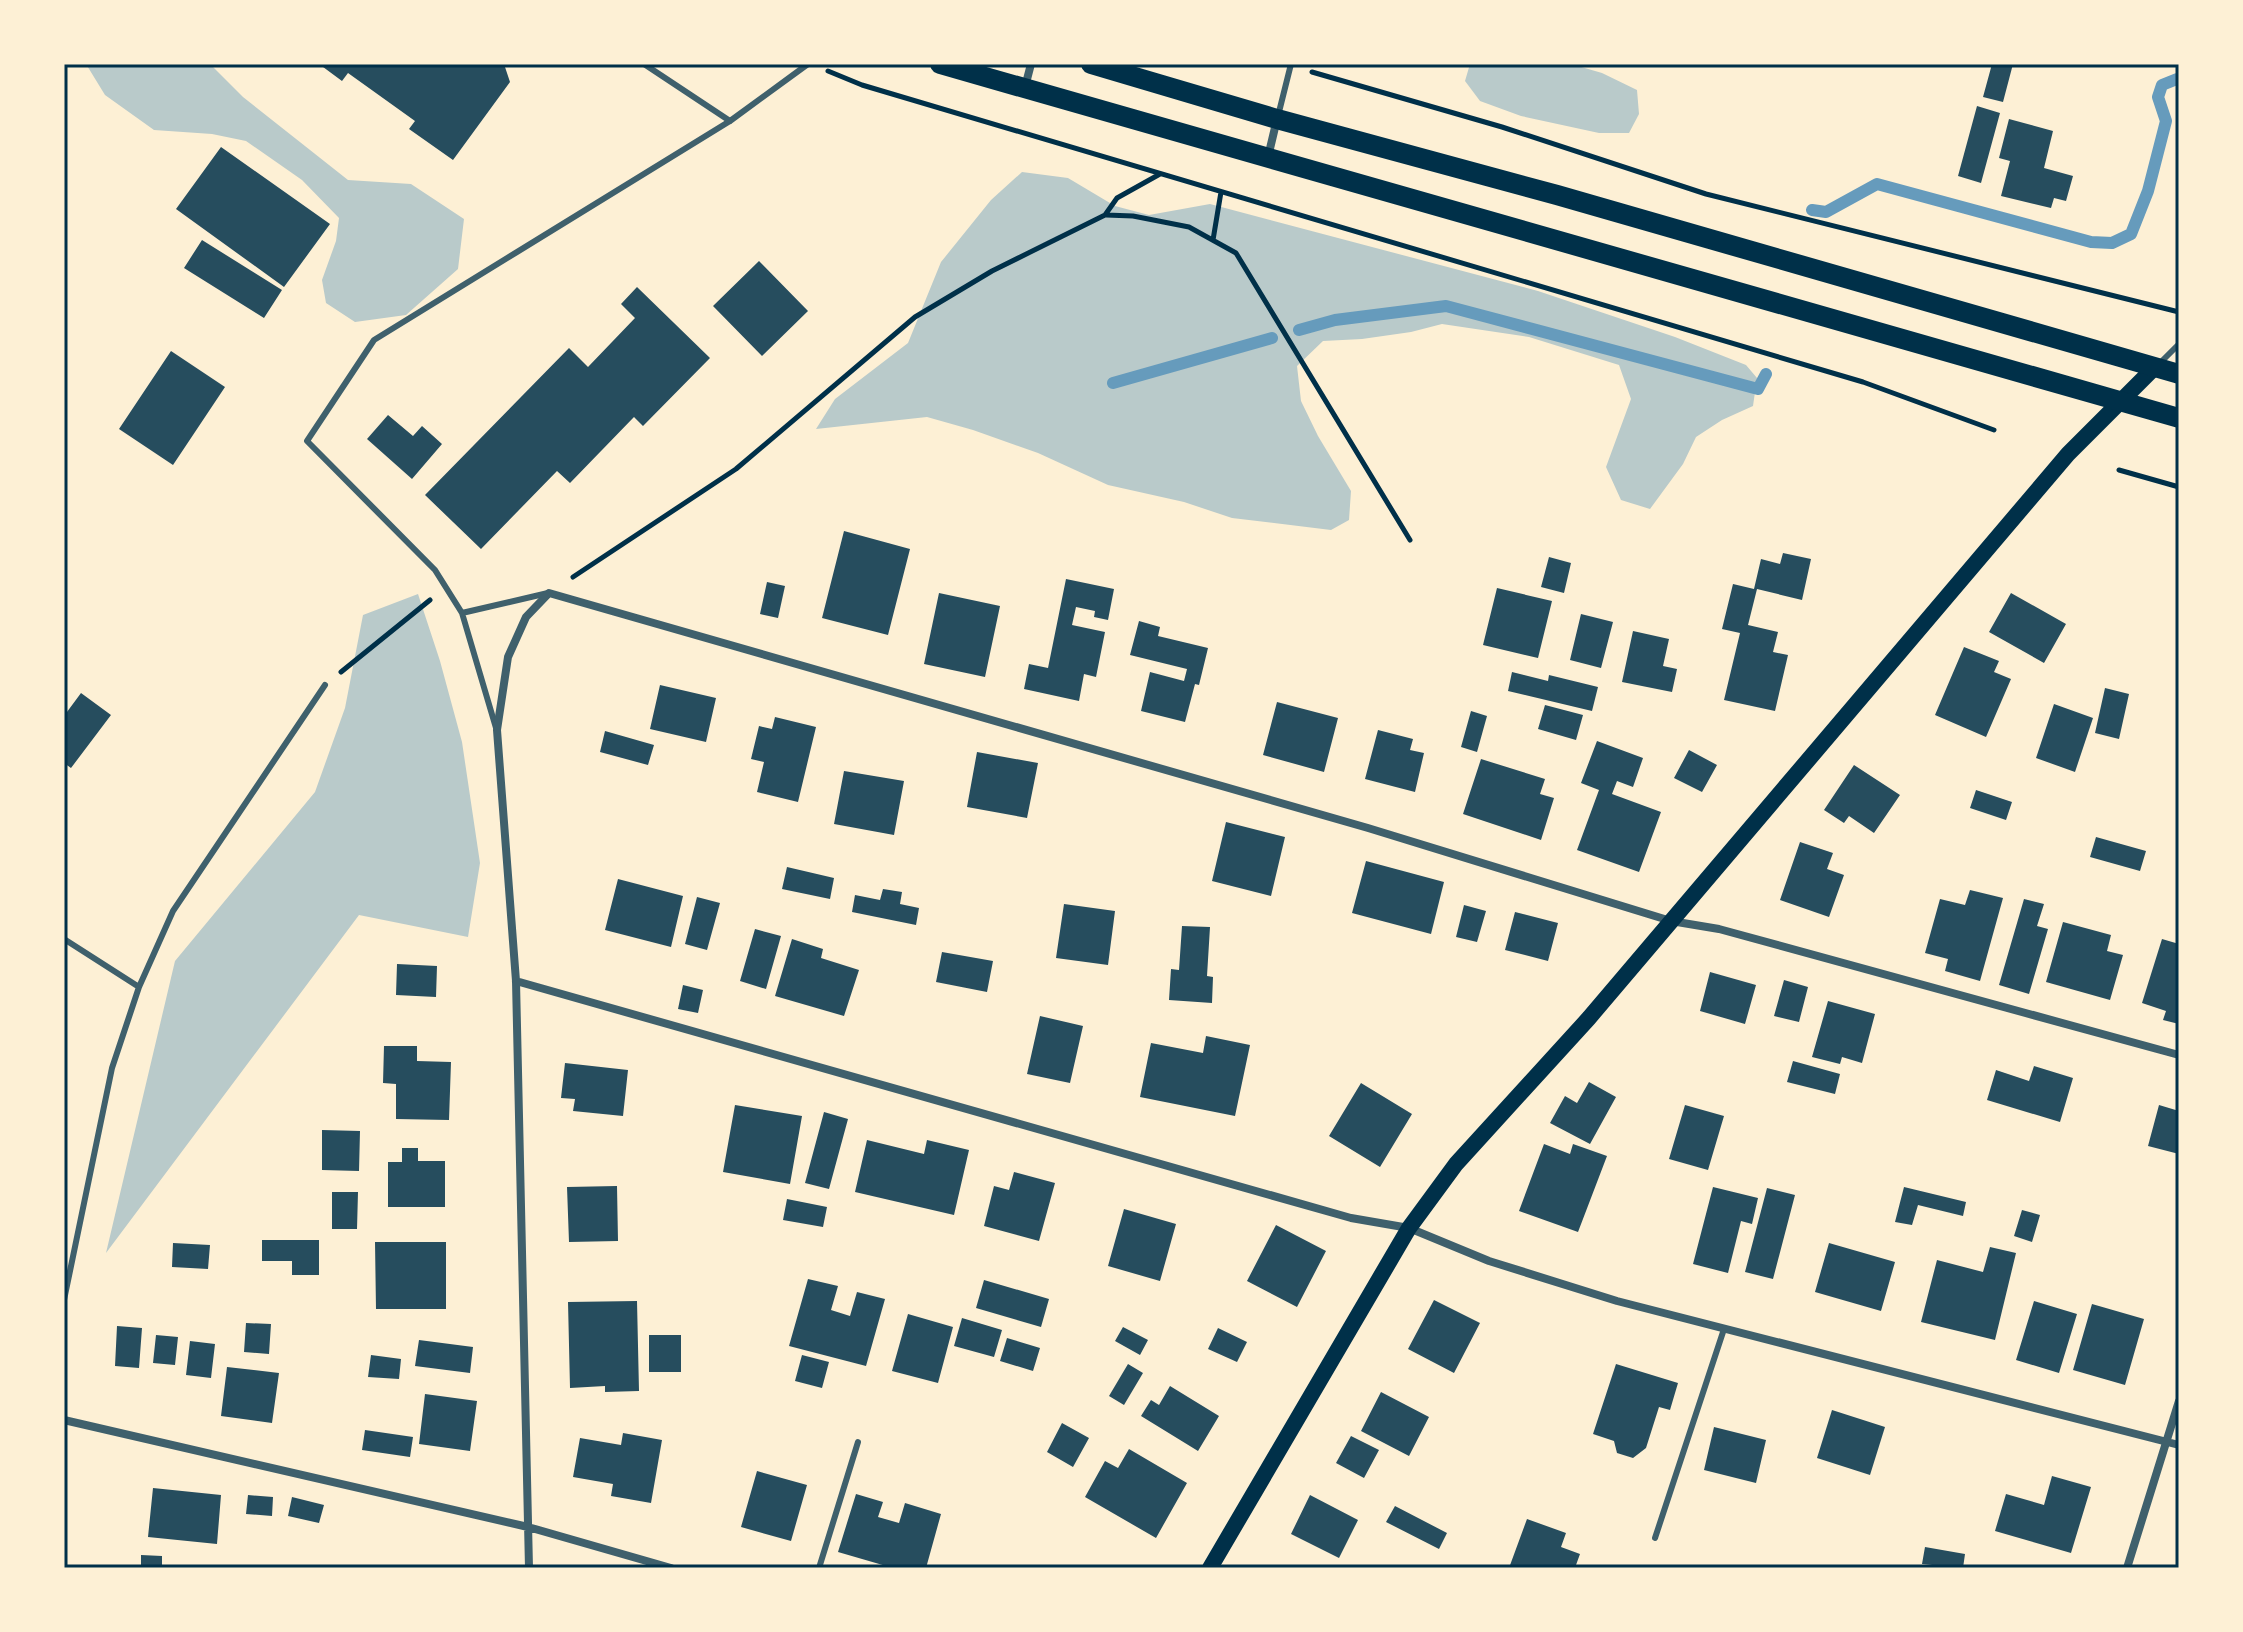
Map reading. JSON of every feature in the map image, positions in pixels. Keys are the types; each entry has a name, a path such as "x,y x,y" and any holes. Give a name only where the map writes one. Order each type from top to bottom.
{"main road":[{"path":"940,64 2179,418"},
{"path":"1091,64 2179,374"},
{"path":"1210,1568 1409,1228 1456,1164 1589,1018 2059,464 2155,367"}],"street":[{"path":"1025,87 1031,64"},
{"path":"1268,158 1277,119"},
{"path":"529,1568 516,981 497,730 508,657 526,617 549,593 1368,828 1671,921 1719,929 2179,1055"},
{"path":"516,981 1351,1218 1409,1228 1489,1261 1617,1301 2179,1445"},
{"path":"2127,1568 2179,1401"},
{"path":"64,1420 528,1527 671,1568"}],"lane":[{"path":"644,64 730,121"},
{"path":"497,730 462,613 435,570 307,441 374,340 730,121 808,64"},
{"path":"1277,119 1291,65"},
{"path":"2155,367 2179,344"},
{"path":"462,613 549,593"},
{"path":"64,1300 112,1068 139,987 173,911 325,685"},
{"path":"64,939 139,987"},
{"path":"1655,1538 1724,1329"},
{"path":"819,1568 858,1442"}],"path":[{"path":"1291,65 1502,127 1706,194 2179,312"},
{"path":"825,69 862,85 1863,382 1994,430"},
{"path":"1105,215 1117,198 1160,174"},
{"path":"1213,240 1221,192"},
{"path":"549,593 736,469 915,317 992,271 1105,215 1133,216 1189,227 1236,253 1410,540"},
{"path":"2119,470 2179,487"},
{"path":"325,685 446,587"}],"shaded area":[{"path":"86,64 210,64 243,97 348,180 411,184 464,219 458,269 406,315 355,322 326,303 322,280 336,241 339,218 302,180 246,141 212,134 154,130 105,95"},
{"path":"1470,64 1571,64 1602,73 1637,90 1639,114 1629,133 1599,133 1521,116 1480,101 1465,81"},
{"path":"1022,172 1068,178 1115,206 1149,215 1210,204 1538,291 1675,337 1746,365 1757,378 1753,406 1722,420 1696,437 1683,464 1650,509 1621,500 1606,467 1631,399 1619,365 1529,337 1442,324 1362,339 1323,341 1297,366 1301,401 1351,491 1349,520 1331,530 1232,518 1184,502 1108,485 1038,453 927,417 816,429 835,399 908,343 941,262 991,200"},
{"path":"418,594 462,742 480,863 468,937 359,915 106,1253 175,961 315,792 345,708 363,615"}],"building":[{"path":"319,64 504,64 510,82 453,160 409,129 415,121 348,73 342,81"},
{"path":"1992,64 2013,64 2003,102 1983,97"},
{"path":"1977,106 2000,113 1981,183 1958,176"},
{"path":"2009,119 2053,131 2044,168 2073,176 2066,201 2054,198 2051,208 2001,196 2010,161 1999,158"},
{"path":"221,147 330,224 284,287 176,209"},
{"path":"202,240 282,290 264,318 184,268"},
{"path":"759,261 808,311 762,356 713,306"},
{"path":"637,287 710,358 643,426 634,417 570,483 557,471 481,549 425,495 569,348 588,367 635,318 621,304"},
{"path":"171,351 225,387 173,465 119,429"},
{"path":"388,415 413,436 422,426 442,444 412,479 367,439"},
{"path":"844,531 910,549 888,635 822,618"},
{"path":"1783,553 1811,559 1802,600 1757,589 1748,625 1778,632 1773,652 1788,655 1775,711 1724,700 1740,633 1722,629 1733,584 1754,589 1761,559 1780,564"},
{"path":"1549,557 1571,563 1564,593 1541,587"},
{"path":"1066,579 1114,589 1108,620 1094,617 1095,611 1076,607 1072,625 1105,632 1096,677 1084,674 1079,701 1024,689 1029,664 1048,668"},
{"path":"767,582 785,586 778,618 760,614"},
{"path":"1497,588 1552,601 1538,658 1483,645"},
{"path":"939,593 1000,606 985,677 924,664"},
{"path":"2011,593 2066,624 2044,663 1989,632"},
{"path":"1581,614 1613,622 1601,668 1570,660"},
{"path":"1139,621 1160,627 1158,636 1208,648 1185,722 1141,711 1150,672 1184,681 1187,669 1130,655"},
{"path":"1633,631 1669,639 1663,666 1677,669 1672,692 1622,682"},
{"path":"1964,647 1999,661 1994,672 2011,679 1986,737 1935,715"},
{"path":"1512,672 1548,681 1549,675 1598,687 1592,711 1508,691"},
{"path":"660,685 716,698 706,742 650,729"},
{"path":"2105,688 2129,694 2119,739 2095,733"},
{"path":"81,693 111,715 71,768 64,763 64,716"},
{"path":"1277,702 1338,718 1324,772 1263,755"},
{"path":"2054,704 2093,718 2075,772 2036,758"},
{"path":"1545,705 1583,715 1576,740 1538,729"},
{"path":"1471,711 1487,716 1477,752 1461,747"},
{"path":"775,717 816,727 798,802 757,792 764,762 751,759 759,726 772,729"},
{"path":"1378,730 1413,739 1410,750 1424,753 1415,792 1365,779"},
{"path":"605,731 654,745 648,765 600,752"},
{"path":"1597,741 1643,758 1633,787 1617,781 1612,794 1661,812 1639,872 1577,850 1599,790 1581,783"},
{"path":"1689,750 1717,765 1702,792 1674,778"},
{"path":"977,752 1038,763 1027,818 967,807"},
{"path":"1481,759 1545,779 1540,794 1554,798 1541,840 1463,814"},
{"path":"1854,765 1900,795 1874,833 1849,816 1844,823 1824,810"},
{"path":"844,771 904,781 894,835 834,824"},
{"path":"1976,790 2012,802 2006,820 1970,808"},
{"path":"1226,822 1285,837 1271,896 1212,881"},
{"path":"2096,837 2146,851 2140,871 2090,857"},
{"path":"1800,842 1833,853 1827,869 1844,875 1829,917 1780,900"},
{"path":"1366,861 1444,882 1431,934 1352,913"},
{"path":"787,867 834,878 830,899 782,889"},
{"path":"618,879 683,896 671,947 605,930"},
{"path":"883,889 902,892 900,904 919,908 916,925 852,912 855,895 880,900"},
{"path":"1970,890 2003,898 1980,981 1945,971 1948,959 1925,953 1940,899 1965,905"},
{"path":"697,897 720,903 707,950 685,944"},
{"path":"2024,899 2044,904 2037,926 2048,929 2029,994 1999,985"},
{"path":"1064,904 1115,911 1108,965 1056,958"},
{"path":"1464,905 1486,911 1477,942 1456,937"},
{"path":"1515,912 1558,923 1548,961 1505,950"},
{"path":"2063,922 2111,935 2107,951 2123,955 2110,1000 2046,982"},
{"path":"1182,926 1210,927 1207,976 1213,977 1212,1003 1169,1000 1171,969 1179,970"},
{"path":"755,929 781,936 766,989 740,981"},
{"path":"792,939 823,949 821,958 859,970 844,1016 775,996"},
{"path":"2162,939 2179,944 2179,1024 2163,1020 2166,1011 2142,1003"},
{"path":"942,952 993,961 987,992 936,982"},
{"path":"397,964 437,966 436,997 396,995"},
{"path":"1710,972 1756,985 1745,1024 1700,1011"},
{"path":"1784,980 1808,987 1799,1022 1774,1016"},
{"path":"683,985 703,990 698,1013 678,1009"},
{"path":"1828,1001 1875,1014 1862,1063 1842,1057 1840,1064 1812,1057"},
{"path":"1040,1016 1083,1026 1070,1083 1027,1074"},
{"path":"1206,1036 1250,1045 1235,1116 1140,1097 1151,1043 1203,1053"},
{"path":"384,1046 417,1046 417,1061 451,1062 449,1120 396,1119 396,1084 383,1083"},
{"path":"1793,1061 1840,1074 1835,1094 1787,1082"},
{"path":"565,1063 628,1070 623,1116 573,1111 575,1099 561,1098"},
{"path":"2034,1066 2073,1078 2060,1122 1987,1100 1996,1070 2029,1081"},
{"path":"1589,1082 1616,1097 1590,1144 1550,1123 1565,1096 1577,1103"},
{"path":"1361,1083 1412,1114 1380,1167 1329,1136"},
{"path":"735,1105 802,1116 790,1184 723,1172"},
{"path":"1685,1105 1724,1116 1708,1170 1669,1159"},
{"path":"2159,1105 2179,1111 2179,1154 2148,1146"},
{"path":"824,1112 848,1119 829,1189 805,1183"},
{"path":"322,1130 360,1131 359,1171 322,1170"},
{"path":"867,1140 924,1154 927,1140 969,1150 954,1215 855,1192"},
{"path":"1544,1144 1570,1154 1573,1144 1607,1156 1578,1232 1519,1211"},
{"path":"402,1148 418,1148 418,1161 445,1161 445,1207 388,1207 388,1162 402,1162"},
{"path":"1014,1172 1055,1183 1039,1241 984,1226 994,1186 1009,1190"},
{"path":"617,1186 618,1241 569,1242 567,1187"},
{"path":"1713,1187 1758,1198 1752,1224 1741,1221 1728,1273 1693,1264"},
{"path":"1904,1187 1966,1202 1963,1216 1918,1205 1912,1225 1895,1222"},
{"path":"1767,1188 1795,1195 1773,1279 1745,1272"},
{"path":"332,1192 358,1192 357,1229 332,1229"},
{"path":"787,1199 827,1207 823,1227 783,1220"},
{"path":"1124,1209 1176,1224 1160,1281 1108,1266"},
{"path":"2022,1210 2040,1215 2032,1242 2014,1236"},
{"path":"1276,1225 1326,1251 1297,1307 1247,1281"},
{"path":"262,1240 319,1240 319,1275 292,1275 292,1261 262,1261"},
{"path":"375,1242 446,1242 446,1309 376,1309"},
{"path":"173,1243 210,1245 208,1269 172,1267"},
{"path":"1829,1243 1895,1262 1881,1311 1815,1292"},
{"path":"1990,1247 2016,1253 1995,1340 1921,1322 1937,1260 1983,1272"},
{"path":"808,1279 838,1286 831,1310 850,1316 857,1292 885,1299 866,1366 789,1346"},
{"path":"984,1280 1049,1299 1041,1327 976,1308"},
{"path":"1434,1300 1480,1323 1454,1373 1408,1349"},
{"path":"637,1301 639,1391 605,1392 605,1386 570,1388 568,1302"},
{"path":"2034,1301 2077,1314 2059,1373 2016,1360"},
{"path":"2092,1304 2144,1319 2125,1385 2073,1370"},
{"path":"908,1314 953,1327 938,1383 892,1371"},
{"path":"962,1318 1002,1330 994,1357 954,1346"},
{"path":"246,1323 271,1324 269,1354 244,1352"},
{"path":"117,1326 142,1328 139,1368 115,1366"},
{"path":"1123,1327 1148,1340 1140,1355 1115,1341"},
{"path":"1218,1328 1247,1342 1237,1362 1208,1349"},
{"path":"156,1335 178,1337 175,1365 153,1363"},
{"path":"649,1335 681,1335 681,1372 649,1372"},
{"path":"1007,1338 1040,1348 1033,1371 1000,1361"},
{"path":"419,1340 473,1347 470,1373 415,1366"},
{"path":"190,1341 215,1344 211,1378 186,1375"},
{"path":"371,1355 401,1359 399,1379 368,1377"},
{"path":"802,1355 829,1362 822,1388 795,1381"},
{"path":"1128,1364 1143,1373 1124,1405 1109,1396"},
{"path":"1616,1364 1678,1383 1670,1410 1659,1407 1646,1448 1633,1458 1617,1453 1614,1441 1593,1434"},
{"path":"227,1367 279,1373 272,1423 221,1416"},
{"path":"1170,1386 1219,1416 1198,1451 1141,1416 1151,1400 1159,1405"},
{"path":"1381,1392 1429,1417 1409,1456 1361,1431"},
{"path":"425,1394 477,1401 470,1451 419,1444"},
{"path":"1832,1410 1885,1427 1870,1475 1817,1458"},
{"path":"1062,1423 1089,1438 1073,1467 1047,1452"},
{"path":"1714,1427 1766,1440 1756,1483 1704,1470"},
{"path":"365,1430 413,1437 410,1457 362,1450"},
{"path":"623,1433 662,1440 651,1503 611,1496 613,1484 573,1477 580,1438 621,1445"},
{"path":"1351,1436 1379,1450 1364,1478 1336,1463"},
{"path":"1129,1449 1187,1483 1156,1538 1085,1497 1105,1461 1118,1468"},
{"path":"757,1471 807,1485 791,1541 741,1527"},
{"path":"2052,1476 2091,1487 2071,1553 1995,1531 2006,1494 2044,1505"},
{"path":"153,1488 221,1495 217,1544 148,1537"},
{"path":"856,1494 883,1502 878,1517 899,1523 905,1503 941,1514 926,1568 893,1568 838,1552"},
{"path":"248,1495 273,1497 272,1516 246,1514"},
{"path":"1310,1495 1358,1520 1339,1558 1291,1534"},
{"path":"292,1497 324,1505 319,1523 288,1516"},
{"path":"1395,1506 1447,1533 1439,1549 1386,1522"},
{"path":"1527,1519 1566,1533 1561,1547 1580,1554 1576,1565 1583,1568 1509,1568"},
{"path":"1925,1547 1965,1554 1963,1568 1922,1564"},
{"path":"141,1555 162,1556 162,1568 141,1568"}],"waterway":[{"path":"1812,210 1826,212 1877,184 2091,242 2112,243 2131,234 2148,191 2166,121 2158,97 2162,85 2177,79"},
{"path":"1299,330 1335,320 1446,306 1758,389 1766,374"},
{"path":"1113,383 1272,338"}]}
